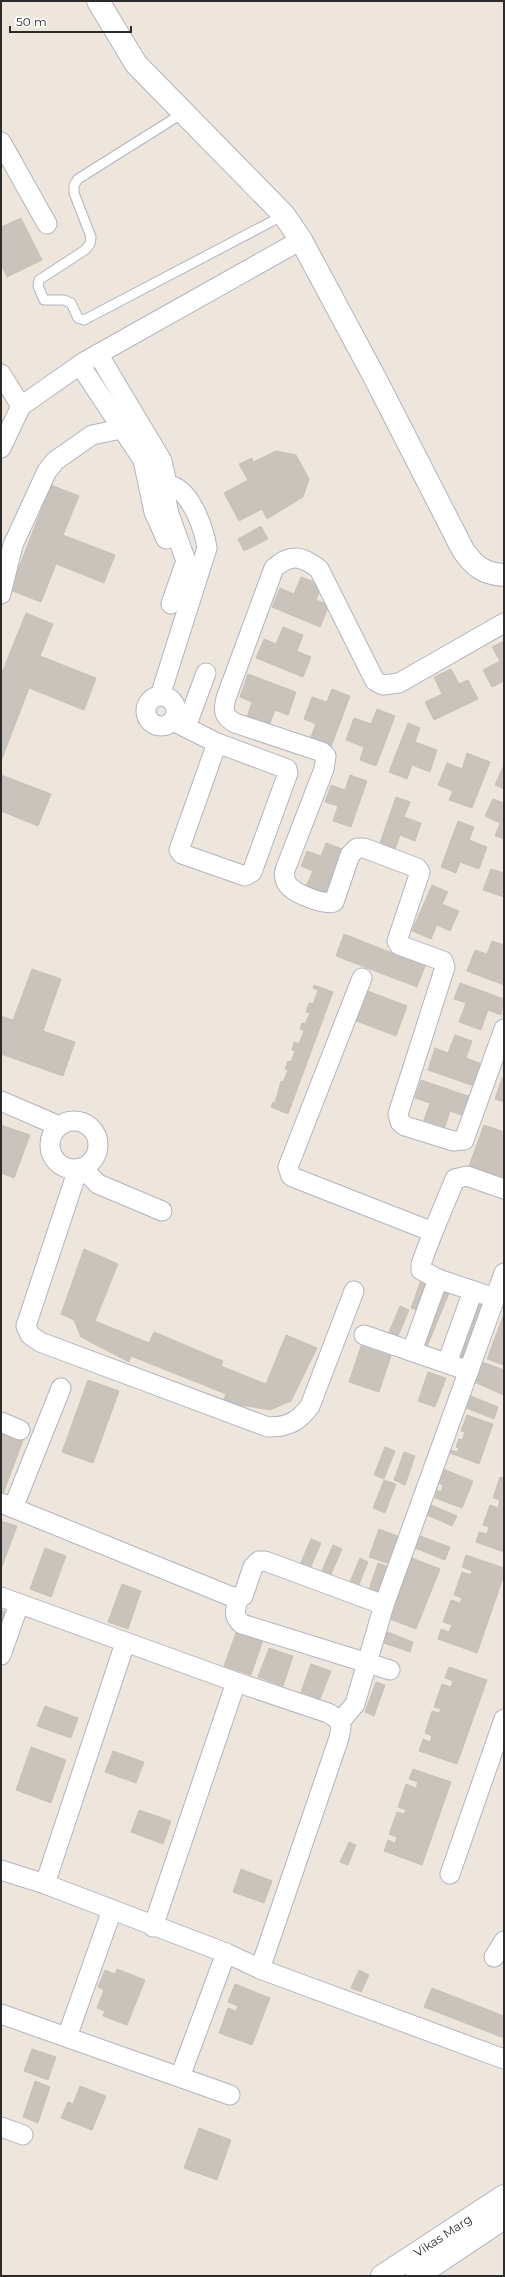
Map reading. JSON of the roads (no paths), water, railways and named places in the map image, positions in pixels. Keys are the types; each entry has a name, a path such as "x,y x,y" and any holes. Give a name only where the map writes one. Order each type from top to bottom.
{"street":[{"path":"98,1 136,64 284,215 301,240 376,380 463,550 476,566 487,573 504,576 504,579"},
{"path":"1,142 47,224"},
{"path":"1,448 21,406 80,365 301,240"},
{"path":"80,365 143,460 149,482 154,512 174,559 166,602 186,562 169,514 166,499 168,484 162,461 98,354"},
{"path":"1,374 21,406"},
{"path":"1,594 13,545 47,471 55,461 92,435 106,431 122,430 141,424"},
{"path":"149,482 168,484 179,490 188,502 202,529 207,548 160,696"},
{"path":"504,623 399,683 383,685 375,681 319,569 307,560 294,558 282,560 274,568 226,698 223,711 226,718 235,723 322,752 326,756 324,769 285,870 285,880 290,888 322,904 334,902 350,855 358,848 364,848 417,868 420,872 396,941 399,945 443,961 445,967 398,1114 400,1122 405,1126 453,1141 464,1140 504,1029"},
{"path":"180,724 206,673"},
{"path":"180,724 174,702 165,696 160,696 151,700 148,704 146,713 154,725 160,726 180,724 218,743 288,771 252,872 245,876 182,854 179,850 218,743"},
{"path":"362,978 288,1167 289,1172 295,1178 433,1232"},
{"path":"1,1101 59,1126"},
{"path":"164,1207 83,1167 67,1168 60,1165 51,1153 51,1138 59,1126 75,1121 90,1127 95,1134 98,1150 83,1167 26,1326 30,1335 40,1342 268,1427 283,1427 293,1424 303,1416 310,1406 354,1291"},
{"path":"495,1298 438,1278 421,1270 421,1264 455,1179 467,1176 504,1189"},
{"path":"260,1969 339,1738 340,1722 355,1704 384,1605 504,1273"},
{"path":"412,1351 438,1278"},
{"path":"447,1363 473,1291"},
{"path":"364,1335 469,1371"},
{"path":"61,1388 7,1506 238,1598"},
{"path":"1,1422 20,1430"},
{"path":"384,1605 265,1561 259,1561 253,1567 245,1592 238,1598 234,1615 242,1624 390,1670"},
{"path":"1,1597 126,1643 328,1713 340,1722"},
{"path":"1,1655 19,1604"},
{"path":"45,1884 126,1643"},
{"path":"153,1927 236,1682"},
{"path":"450,1874 504,1719"},
{"path":"1,1870 45,1884 153,1927 226,1953 260,1969 504,2059"},
{"path":"67,2037 112,1910"},
{"path":"494,1957 504,1940"},
{"path":"180,2077 226,1953"},
{"path":"1,2014 230,2095"},
{"path":"1,2127 23,2134"},
{"name":"Vikas Marg","path":"382,2276 504,2196"},
{"name":"Vikas Marg","path":"417,2276 504,2218"}],"lane":[{"path":"184,113 78,180 74,185 74,192 92,236 90,244 85,250 39,280 38,286 44,300 64,300 71,303 78,318 84,320 284,215"}]}
